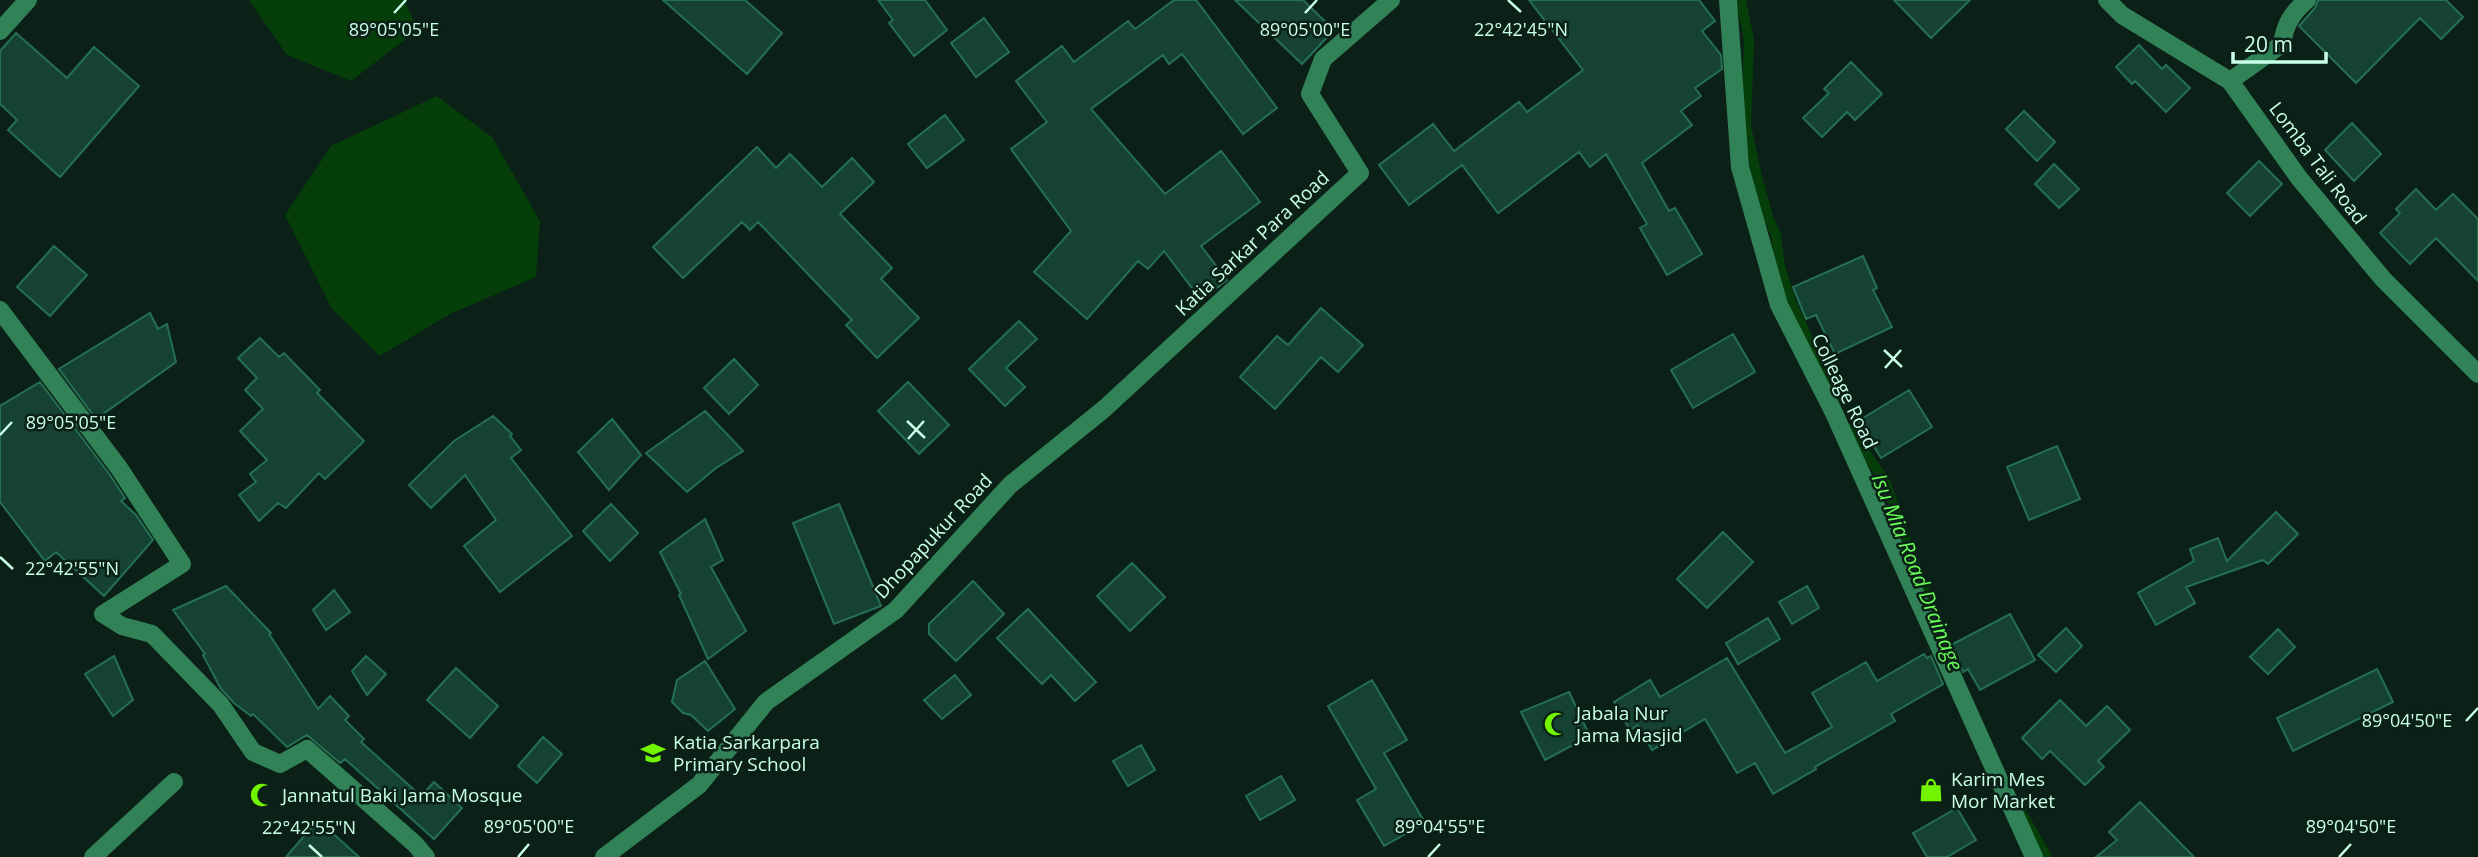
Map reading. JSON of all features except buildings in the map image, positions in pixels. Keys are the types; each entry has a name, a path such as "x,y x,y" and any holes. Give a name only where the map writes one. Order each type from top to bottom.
{"street":[{"path":"0,31 28,0"},
{"name":"Katia Sarkar Para Road","path":"1104,409 1360,173 1310,94 1323,59 1391,0"},
{"name":"Colleage Road","path":"1728,0 1740,167 1779,305 1834,413 2034,857"},
{"name":"Lomba Tali Road","path":"2107,0 2122,15 2230,81 2299,177 2383,279 2478,374"},
{"path":"2230,81 2281,44 2285,24 2307,0"},
{"path":"0,310 119,468 182,564 103,614 122,626 152,634 221,705 253,752 280,764 307,749 415,844 426,857"},
{"name":"Dhopapukur Road","path":"604,857 699,785 766,702 896,610 1010,485 1104,409"},
{"path":"93,857 174,782"}],"shaded area":[{"path":"249,0 404,0 418,30 351,81 287,55"},
{"path":"437,96 492,137 540,221 536,277 450,314 380,356 332,309 285,215 331,146"}],"waterway":[{"name":"Isu Mia Road Drainage","path":"1741,0 1749,40 1746,126 1757,177 1776,235 1780,266 1791,302 1837,402"},
{"name":"Isu Mia Road Drainage","path":"1849,429 1885,481 1945,640"},
{"name":"Isu Mia Road Drainage","path":"2020,810 2047,857"}],"place":[{"name":"Jabala Nur Jama Masjid","path":"1556,724"},
{"name":"Katia Sarkarpara Primary School","path":"653,753"},
{"name":"Karim Mes Mor Market","path":"1931,790"},
{"name":"Jannatul Baki Jama Mosque","path":"262,795"}]}
